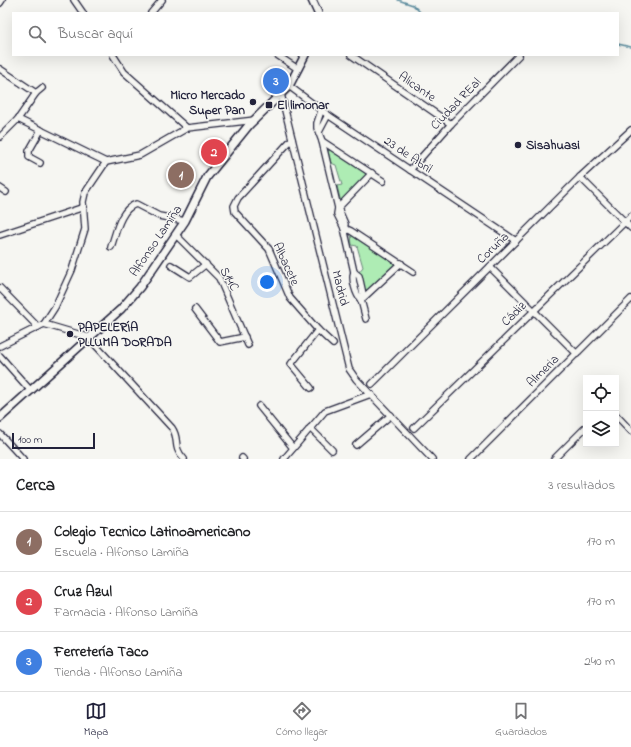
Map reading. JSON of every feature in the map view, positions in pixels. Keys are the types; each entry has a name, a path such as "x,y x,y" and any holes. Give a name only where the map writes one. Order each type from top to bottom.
{"street":[{"path":"74,0 82,12"},
{"path":"152,12 162,0"},
{"path":"312,0 318,12"},
{"path":"114,56 124,72 186,128"},
{"path":"278,56 298,69"},
{"name":"Alfonso Lamiña","path":"0,418 88,337 121,309 176,236 207,177 255,120 289,86 304,56"},
{"name":"Alicante","path":"352,56 451,124"},
{"name":"Ciudad REal","path":"410,170 451,124 518,56"},
{"path":"0,69 36,93"},
{"name":"23 de Abril","path":"289,86 322,111 516,241"},
{"path":"0,137 18,119 36,93 42,88"},
{"name":"Madrid","path":"281,94 347,364 352,374 432,459"},
{"path":"322,111 316,123 316,128 322,142 338,208 345,224 344,228 354,272 359,276 363,294 361,300 366,319"},
{"path":"319,132 328,115"},
{"path":"18,119 106,162 140,155 186,128 255,120"},
{"path":"40,163 29,157 29,151 41,130"},
{"name":"Coruña","path":"372,384 580,177 631,130"},
{"name":"Albacete","path":"292,138 238,198 234,206 236,212 269,249 290,298 318,330 333,344"},
{"path":"322,142 383,181"},
{"path":"0,346 41,326 55,307 72,270 85,229 85,193 106,162"},
{"path":"338,208 372,173"},
{"path":"580,177 631,228"},
{"path":"0,188 6,192"},
{"path":"111,247 122,217 133,204 136,204 160,216 185,221"},
{"path":"0,235 84,207"},
{"name":"Cádiz","path":"414,428 631,216"},
{"path":"344,228 352,231 413,272"},
{"name":"S14C","path":"176,236 219,278 248,345"},
{"path":"361,300 401,263"},
{"path":"171,265 190,277 206,264"},
{"path":"490,267 577,354"},
{"path":"0,288 41,326 88,337 172,428 175,435 177,453 184,459"},
{"name":"Almeria","path":"470,459 631,299"},
{"path":"195,309 220,342 245,337"},
{"path":"311,388 291,364 318,330"},
{"path":"0,356 31,391"},
{"path":"284,459 325,411 371,394"},
{"path":"258,406 293,448"},
{"path":"356,445 391,415"},
{"path":"619,418 631,431"},
{"path":"310,428 332,450"},
{"path":"554,459 583,430"},
{"path":"0,434 23,459"}],"green space":[{"path":"329,150 332,150 367,174 341,203 337,186 342,185 336,165 331,163"},
{"path":"351,234 399,264 367,297 358,273 363,267 357,246 352,245"}],"waterway":[{"path":"398,0 413,5 420,12"},
{"path":"619,44 631,47"}],"place":[{"name":"Ferretería Taco","path":"276,81"},
{"name":"Micro Mercado Super Pan","path":"253,102"},
{"name":"El limonar","path":"269,105"},
{"name":"Sisahuasi","path":"518,145"},
{"name":"Cruz Azul","path":"214,152"},
{"name":"Colegio Tecnico Latinoamericano","path":"181,175"},
{"name":"PAPELERÍA PLLUMA DORADA","path":"70,334"}]}
